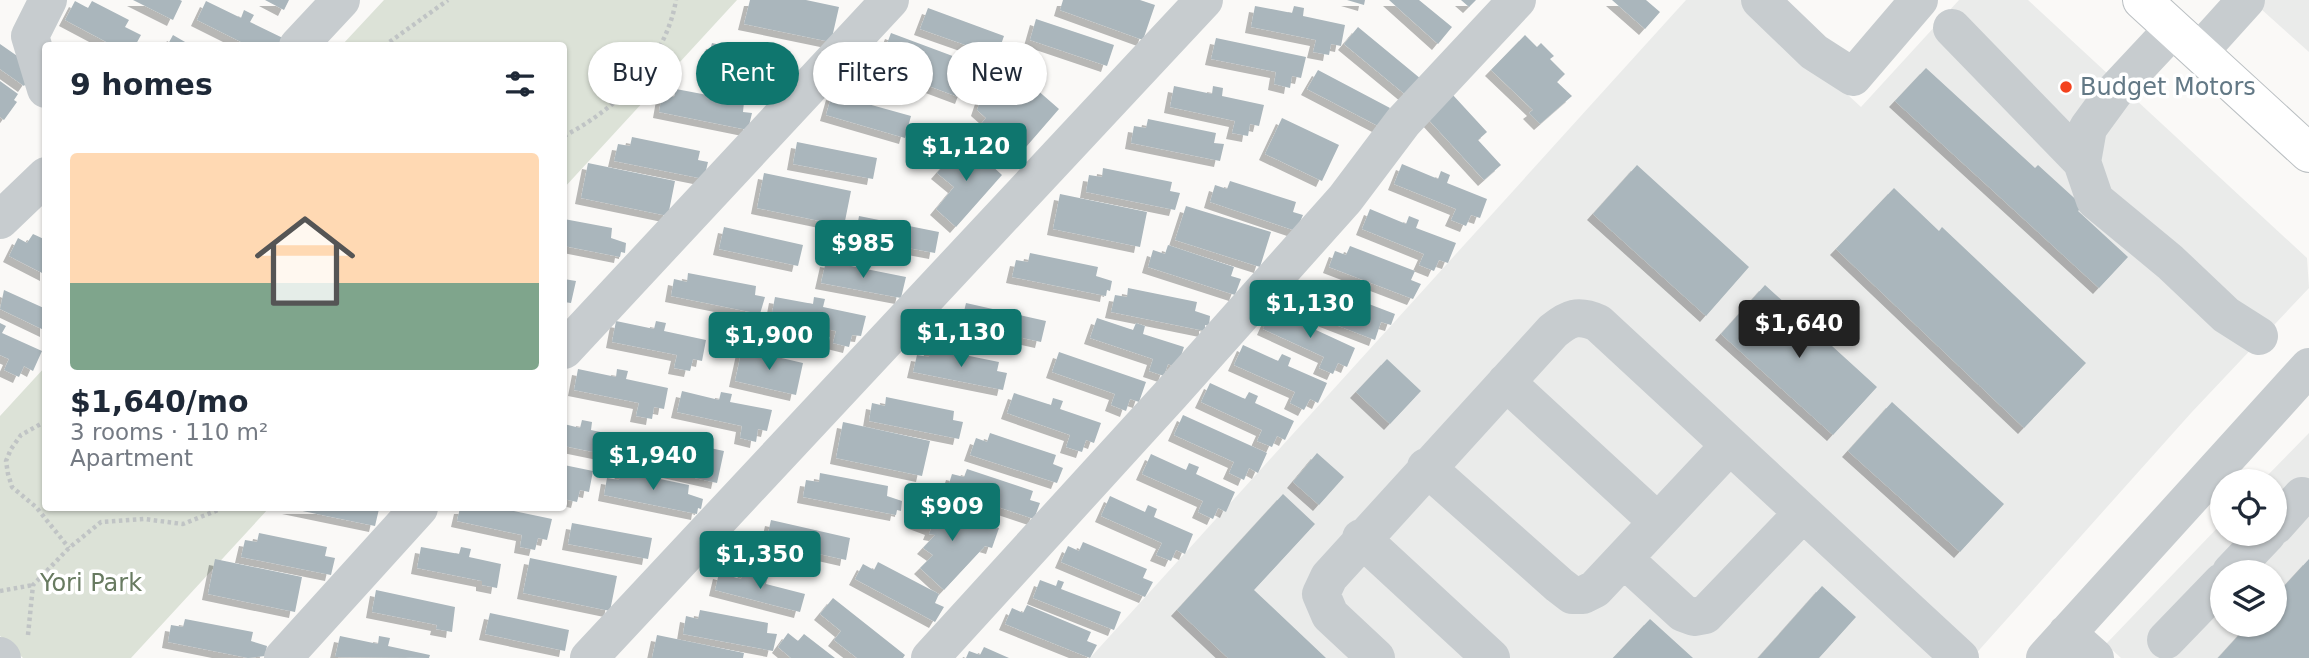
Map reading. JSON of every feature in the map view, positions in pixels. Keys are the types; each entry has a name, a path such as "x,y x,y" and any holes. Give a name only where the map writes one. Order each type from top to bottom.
{"main road":[{"path":"2143,0 2305,142"}],"street":[{"path":"42,76 30,36 48,0"},
{"path":"302,42 341,0"},
{"path":"567,347 890,0"},
{"path":"589,658 1204,0"},
{"path":"930,658 1345,199 1403,122 1517,0"},
{"path":"1760,0 1814,52 1853,77 1919,0"},
{"path":"2082,162 2088,128 2115,91 2246,0"},
{"path":"1952,28 2082,162 2095,200 2170,262 2226,315 2259,336"},
{"path":"0,220 42,180"},
{"path":"1376,658 1330,615 1321,594 1329,577 1361,538 1553,331 1569,318 1584,317 1598,323 1731,445 1947,654"},
{"path":"2069,650 2309,367"},
{"path":"1506,382 1658,522"},
{"path":"1426,467 1572,596 1583,595 1595,589 1731,445"},
{"path":"2287,513 2302,496"},
{"path":"283,658 416,511"},
{"path":"1623,559 1683,613 1694,617 1705,615 1803,513"},
{"path":"1361,538 1491,658"},
{"path":"2242,560 2256,546"},
{"path":"2166,640 2210,594"}],"path":[{"path":"390,42 448,0"},
{"path":"567,134 607,108 659,51 671,26 676,0"},
{"path":"42,423 21,435 6,461 8,474 12,487 36,507 69,548"},
{"path":"9,654 33,585 69,548 101,522 144,519 183,524 216,511"},
{"path":"0,592 33,585"}],"shaded area":[{"path":"1686,0 1745,0 1861,107 1959,0 2028,0 2307,258 2309,288 2191,413 1972,658 1090,658"},
{"path":"2251,0 2309,0 2309,52"},
{"path":"2309,433 2309,658 2121,658 2106,644 2210,536 2210,546 2287,546 2287,469 2274,469"}],"green space":[{"path":"384,0 737,0 682,60 682,42 588,42 588,105 640,105 567,185 567,42 345,42"},
{"name":"Yori Park","path":"42,370 42,511 266,511 131,658 23,658 0,636 0,416"}],"building":[{"path":"133,0 180,0 182,1 173,20"},
{"path":"265,0 289,0 284,10"},
{"path":"750,0 806,0 839,7 831,42 744,24"},
{"path":"1063,0 1140,0 1155,5 1143,40 1060,10"},
{"path":"1347,0 1365,0 1364,5"},
{"path":"1389,0 1419,0 1452,27 1438,44"},
{"path":"1461,0 1476,0 1469,7"},
{"path":"1612,0 1646,0 1660,12 1645,29"},
{"path":"75,1 88,8 92,1 129,20 125,27 141,35 137,42 106,42 65,20"},
{"path":"206,1 241,18 244,10 254,15 250,22 289,41 241,42 197,20"},
{"path":"1255,6 1292,13 1294,6 1304,8 1303,16 1345,25 1341,46 1331,44 1329,55 1313,52 1316,40 1251,27"},
{"path":"928,8 1004,36 1002,42 957,42 920,29"},
{"path":"1036,19 1114,45 1107,66 1047,46 1047,42 1030,40"},
{"path":"1358,27 1421,79 1407,96 1344,44"},
{"path":"891,33 915,42 888,42"},
{"path":"173,35 185,42 169,42"},
{"path":"1525,35 1537,47 1541,43 1554,56 1550,59 1565,74 1557,82 1572,96 1540,124 1529,113 1533,110 1491,70"},
{"path":"1216,38 1306,57 1301,78 1292,76 1290,88 1274,84 1276,72 1211,59"},
{"path":"0,44 36,69 24,86 0,69"},
{"path":"933,49 947,54 947,93 933,88"},
{"path":"1926,68 2035,168 2038,165 2083,206 2078,211 2128,257 2099,288 1895,101"},
{"path":"1318,70 1390,108 1380,127 1307,89"},
{"path":"0,81 18,94 14,100 17,102 4,120 0,117"},
{"path":"1174,86 1212,94 1213,86 1223,88 1222,96 1264,105 1259,126 1250,124 1248,136 1232,133 1235,121 1170,107"},
{"path":"682,90 696,93 696,105 744,105 743,112 752,113 748,130 659,112 660,105 682,105"},
{"path":"1452,94 1487,132 1478,140 1501,165 1484,180 1427,118"},
{"path":"1047,99 1059,109 1013,162 976,130 986,118 977,110 979,105 1047,105"},
{"path":"829,105 872,105 911,116 905,138 826,115"},
{"path":"1282,118 1339,145 1322,181 1265,154"},
{"path":"1148,119 1216,133 1214,143 1224,144 1220,161 1131,143 1134,126 1146,128"},
{"path":"632,137 700,151 698,160 708,162 704,179 614,161 618,144 630,146"},
{"path":"965,141 1002,175 956,227 936,209 954,187 937,173"},
{"path":"797,142 877,158 873,179 793,164"},
{"path":"588,163 675,181 668,216 581,198"},
{"path":"1402,164 1438,179 1441,171 1450,175 1447,183 1487,199 1480,218 1471,215 1466,226 1451,220 1456,209 1394,184"},
{"path":"1637,165 1749,267 1706,316 1593,214"},
{"path":"1103,168 1172,182 1170,191 1180,193 1175,210 1086,192 1089,175 1102,177"},
{"path":"764,173 851,191 844,226 757,208"},
{"path":"1230,181 1296,202 1293,212 1303,215 1296,231 1210,202 1215,185 1227,189"},
{"path":"1894,188 1939,231 1942,227 2086,363 2024,428 1836,249"},
{"path":"1060,194 1147,212 1140,247 1053,229"},
{"path":"1186,206 1271,232 1260,267 1175,240"},
{"path":"1370,209 1406,224 1409,216 1419,220 1416,228 1456,243 1448,263 1439,260 1434,271 1419,265 1424,254 1362,229"},
{"path":"859,216 939,232 935,253 855,238"},
{"path":"567,220 612,228 611,238 626,243 625,253 621,252 620,257 567,247"},
{"path":"724,227 803,245 798,266 719,249"},
{"path":"33,234 42,238 42,273 9,256 18,238 27,243"},
{"path":"1168,245 1234,267 1231,276 1241,279 1235,295 1148,267 1153,250 1165,254"},
{"path":"1350,246 1415,271 1411,280 1421,284 1413,299 1329,267 1335,251 1346,255"},
{"path":"1030,253 1098,267 1096,276 1112,281 1110,291 1107,290 1106,296 1012,277 1016,260 1028,262"},
{"path":"826,261 906,277 901,298 821,283"},
{"path":"688,273 756,286 755,295 765,297 760,314 671,296 674,279 687,282"},
{"path":"567,280 576,281 571,303 567,302"},
{"path":"1320,281 1329,284 1327,288 1395,314 1391,325 1381,322 1375,340 1300,311 1311,283 1318,285"},
{"path":"1765,285 1877,387 1833,435 1721,334"},
{"path":"1128,288 1197,302 1195,311 1210,316 1209,326 1205,325 1205,331 1111,312 1115,295 1127,297"},
{"path":"4,290 42,307 42,329 0,309"},
{"path":"775,297 813,304 814,297 825,299 823,307 866,316 861,336 852,335 849,347 833,343 836,331 771,318"},
{"path":"966,303 1046,321 1041,342 961,324"},
{"path":"1272,309 1307,325 1310,318 1320,323 1316,330 1355,348 1347,367 1338,363 1333,374 1319,368 1324,357 1263,329"},
{"path":"1097,318 1133,330 1136,323 1145,326 1143,334 1184,347 1177,368 1168,364 1164,376 1149,371 1153,359 1090,338"},
{"path":"616,321 654,329 656,321 666,323 664,331 706,340 702,361 693,359 690,371 674,368 677,355 612,342"},
{"path":"0,323 6,326 2,333 42,351 33,371 24,366 19,377 4,370 9,359 0,355"},
{"path":"1243,345 1278,361 1282,354 1291,358 1288,366 1327,383 1318,403 1310,399 1304,410 1290,403 1295,392 1234,365"},
{"path":"930,348 999,362 997,371 1007,373 1003,390 913,372 917,355 929,357"},
{"path":"742,349 803,363 796,395 735,381"},
{"path":"1059,352 1146,382 1139,402 1130,399 1126,411 1111,405 1115,394 1052,372"},
{"path":"1387,359 1421,391 1390,424 1356,392"},
{"path":"578,369 616,377 617,369 628,371 626,379 668,388 664,409 654,407 652,419 636,416 639,403 574,390"},
{"path":"1210,383 1245,399 1249,392 1258,396 1255,403 1294,421 1285,440 1277,436 1272,447 1257,441 1262,430 1201,402"},
{"path":"682,391 719,400 721,392 732,394 730,402 772,410 767,431 758,429 756,442 740,438 742,426 677,412"},
{"path":"1014,393 1051,405 1053,398 1063,401 1060,409 1101,423 1094,443 1086,440 1082,452 1066,447 1070,435 1007,413"},
{"path":"886,397 954,411 953,420 963,422 959,439 869,421 872,403 885,406"},
{"path":"1892,402 2004,504 1960,552 1848,451"},
{"path":"1183,415 1267,453 1258,473 1249,468 1244,480 1229,473 1234,462 1174,435"},
{"path":"582,420 592,422 591,430 633,439 628,460 619,458 616,470 601,466 603,454 567,447 567,425 580,428"},
{"path":"843,422 930,441 922,476 836,458"},
{"path":"990,433 1056,455 1053,464 1063,468 1057,483 970,455 976,438 987,442"},
{"path":"663,438 724,451 717,483 656,469"},
{"path":"1317,453 1344,477 1319,505 1293,482"},
{"path":"1151,454 1186,470 1189,463 1199,467 1196,474 1235,492 1226,512 1218,508 1213,519 1198,512 1203,501 1142,474"},
{"path":"567,466 593,471 589,492 580,490 577,502 567,500"},
{"path":"967,469 1033,491 1030,500 1040,503 1034,519 947,490 952,474 964,477"},
{"path":"621,471 689,485 688,494 703,499 701,509 698,508 697,514 604,495 607,478 619,480"},
{"path":"820,473 888,486 887,496 902,501 901,511 897,510 896,515 803,497 806,480 819,482"},
{"path":"1283,494 1315,524 1254,590 1326,658 1228,658 1177,610"},
{"path":"1110,496 1145,512 1148,505 1157,509 1154,517 1193,534 1185,554 1176,550 1171,561 1156,555 1162,543 1101,516"},
{"path":"921,503 999,528 992,548 985,546 944,590 920,568 933,555 923,548 935,535 929,534 931,529 915,523"},
{"path":"302,511 379,511 375,526"},
{"path":"459,511 514,511 552,519 547,540 538,538 535,550 520,547 522,535 457,521"},
{"path":"771,520 850,538 846,560 766,542"},
{"path":"572,523 652,538 648,559 568,544"},
{"path":"259,533 327,547 325,556 335,558 331,575 241,557 245,540 257,542"},
{"path":"1083,542 1147,569 1143,578 1153,582 1145,597 1061,562 1068,546 1079,551"},
{"path":"421,547 459,554 461,547 471,549 469,557 501,564 497,588 482,585 482,581 417,568"},
{"path":"530,558 617,576 610,611 523,593"},
{"path":"215,559 302,577 295,612 208,594"},
{"path":"2309,559 2309,658 2218,658 2237,637 2287,637 2287,583"},
{"path":"878,562 939,594 935,603 944,607 935,622 855,579 863,564 874,570"},
{"path":"744,570 768,576 766,584 805,594 800,612 715,590 719,573 741,579"},
{"path":"1040,580 1056,586 1058,580 1064,582 1061,589 1121,612 1114,630 1033,598"},
{"path":"1822,586 1856,617 1819,658 1758,658"},
{"path":"376,590 455,607 452,632 436,629 437,625 372,612"},
{"path":"833,598 905,655 903,658 857,658 834,640 841,631 820,614"},
{"path":"1027,605 1091,632 1087,641 1097,645 1090,658 1005,624 1012,608 1023,613"},
{"path":"700,610 768,623 767,633 777,634 773,651 683,634 686,616 698,619"},
{"path":"490,613 569,630 565,651 485,634"},
{"path":"185,619 253,632 251,641 267,646 265,656 248,658 168,642 171,625 183,627"},
{"path":"1650,619 1693,658 1613,658"},
{"path":"788,633 798,641 804,634 835,658 791,658 778,647"},
{"path":"657,635 744,653 743,658 652,658"},
{"path":"340,636 378,644 379,636 390,638 388,646 430,655 429,658 335,657"},
{"path":"984,647 1009,658 966,658 969,651 980,655"}],"place":[{"name":"Budget Motors","path":"2066,87"}]}
